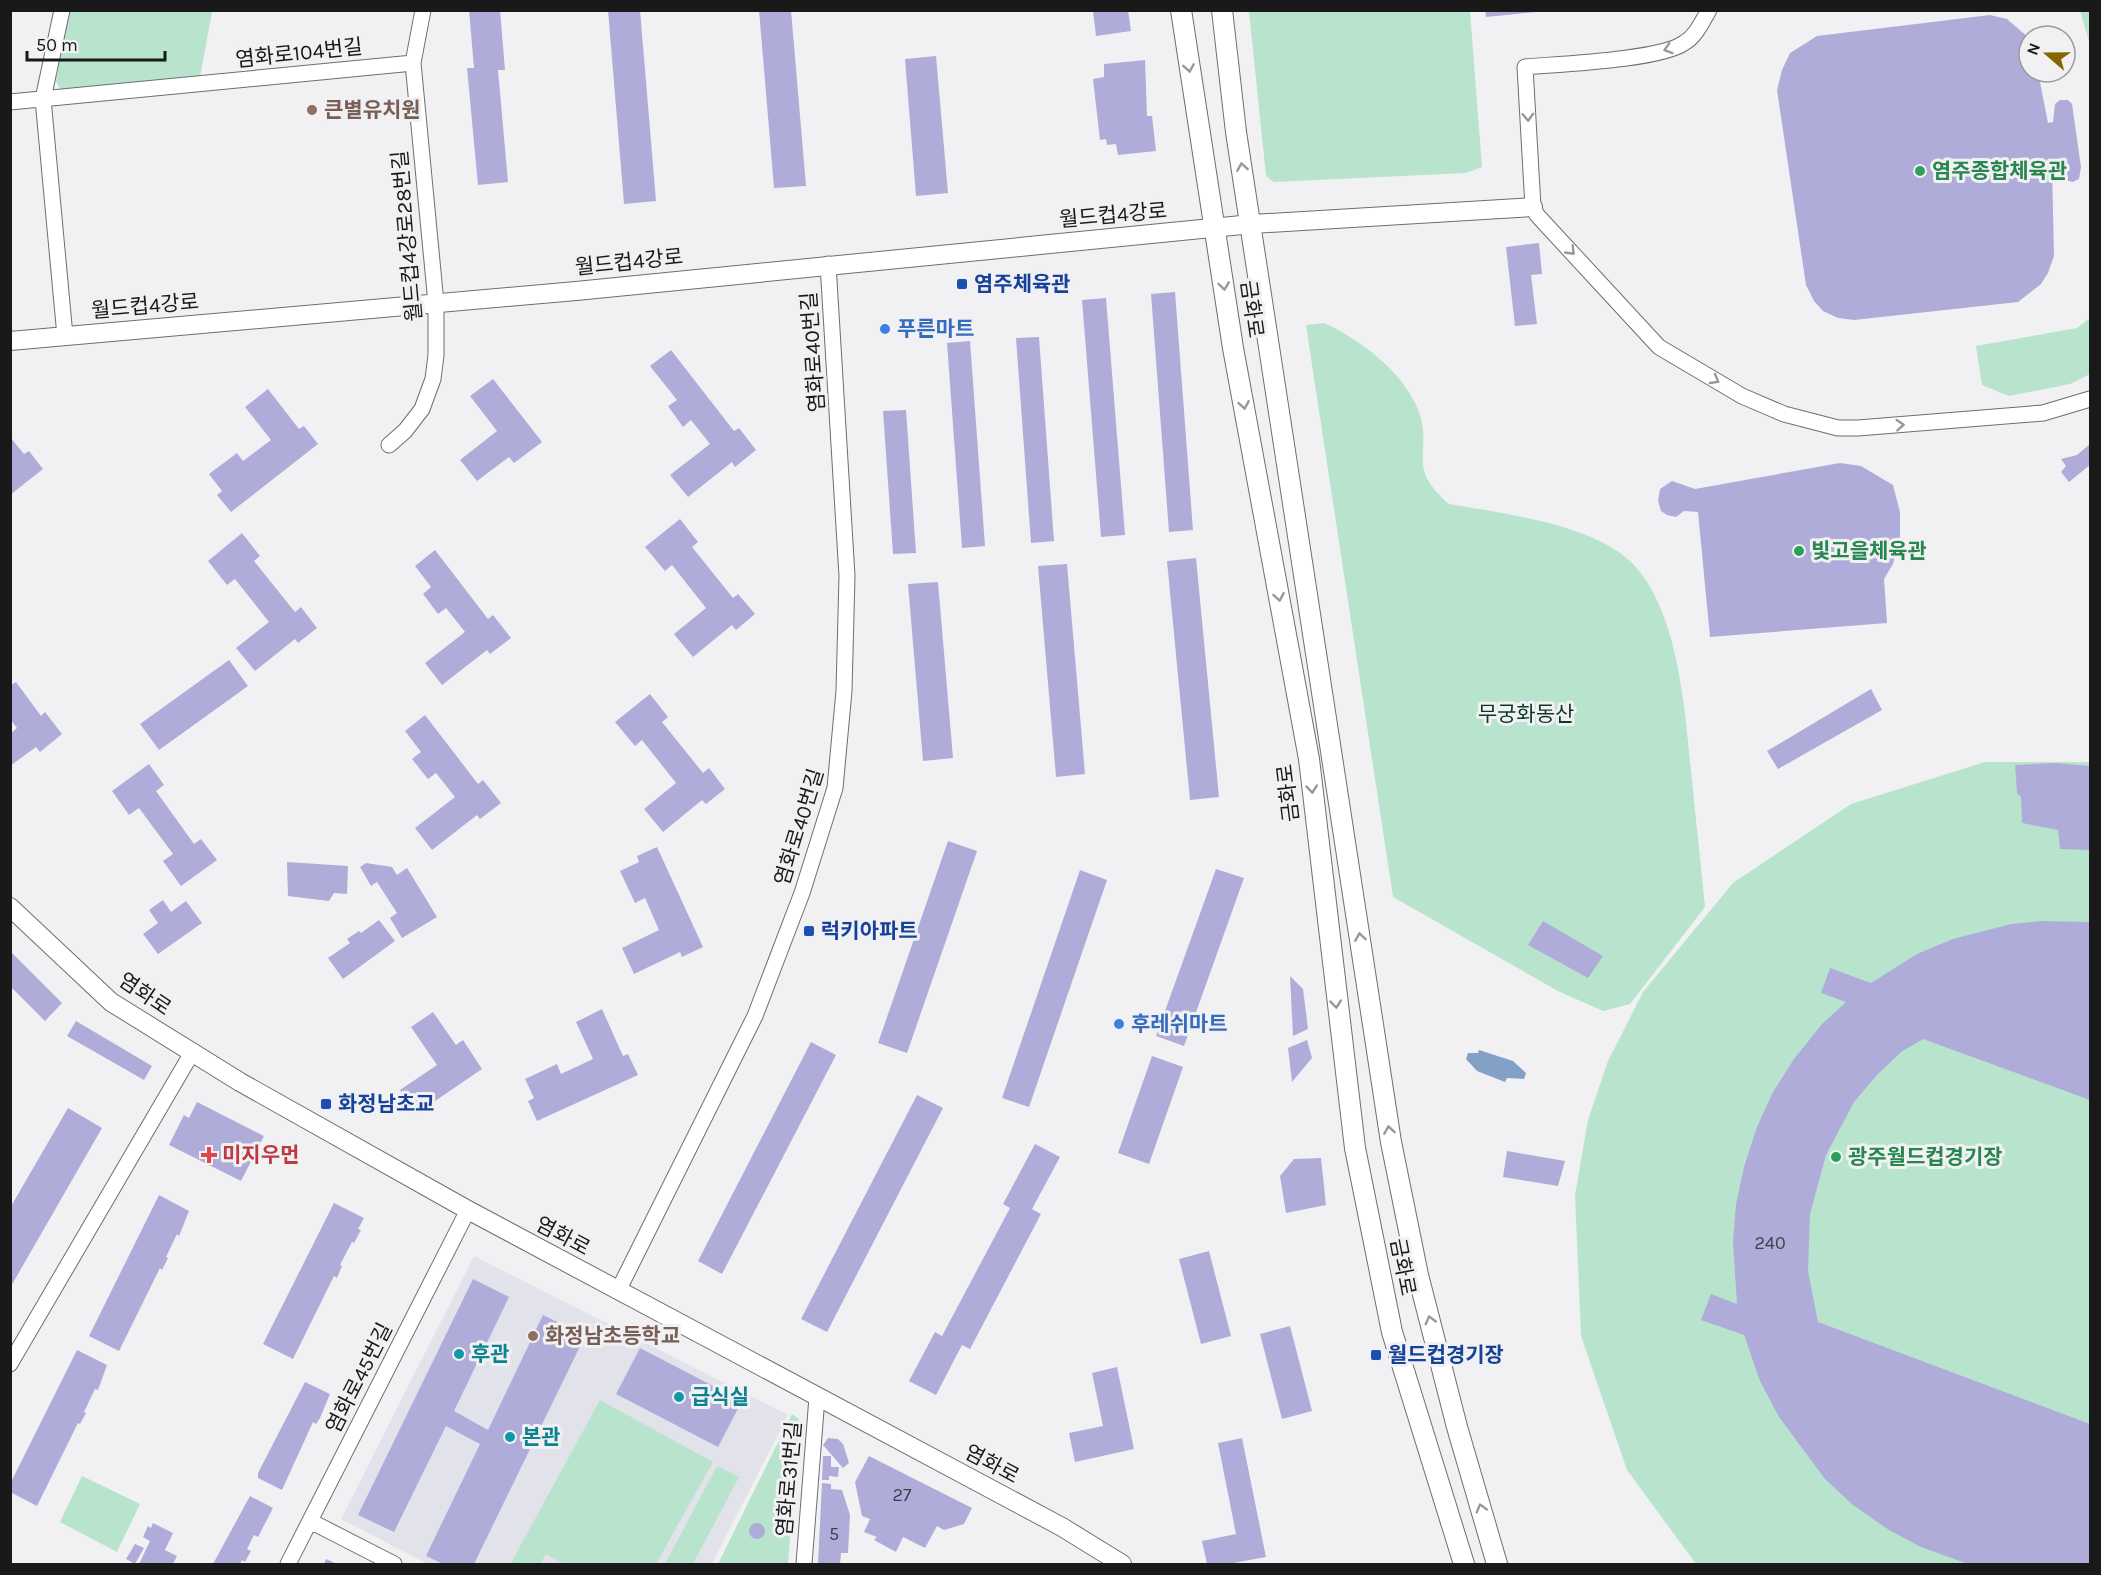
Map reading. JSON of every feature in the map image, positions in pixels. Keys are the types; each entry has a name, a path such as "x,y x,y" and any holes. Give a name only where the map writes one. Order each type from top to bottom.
{"main road":[{"name":"금화로","path":"1181,10 1233,348 1309,759 1355,1148 1392,1332 1464,1564"},
{"name":"금화로","path":"1222,10 1236,132 1252,224 1391,1142 1418,1275 1457,1427 1497,1564"}],"street":[{"path":"62,10 43,99 65,336"},
{"name":"월드컵4강로28번길","path":"389,445 416,418 433,379 436,303 413,63 423,10"},
{"path":"1709,10 1697,31 1683,44 1648,55 1525,67 1533,207 1537,215 1659,347 1742,396 1784,414 1838,428 2043,413 2091,399"},
{"name":"염화로104번길","path":"10,102 413,63"},
{"name":"월드컵4강로","path":"10,341 436,303 1252,224 1533,207"},
{"name":"염화로40번길","path":"618,1291 755,1016 809,874 835,789 844,691 847,576 828,264"},
{"name":"염화로","path":"10,907 111,1002 240,1082 468,1210 1062,1527 1122,1564"},
{"path":"10,1364 193,1051"},
{"name":"염화로45번길","path":"288,1564 468,1210"},
{"name":"염화로31번길","path":"804,1564 817,1397"},
{"path":"310,1521 394,1564"}],"shaded area":[{"name":"화정남초등학교","path":"474,1256 788,1415 712,1564 428,1564 341,1519"}],"green space":[{"path":"206,10 212,12 200,77 63,93 56,82 69,11"},
{"path":"1249,11 1470,11 1482,167 1466,173 1274,182 1266,176"},
{"path":"2080,11 2090,11 2090,45"},
{"path":"2090,318 2090,374 2070,384 2009,396 1982,385 1976,346 2077,328"},
{"name":"무궁화동산","path":"1324,323 1366,348 1380,359 1403,384 1419,412 1423,426 1424,469 1436,491 1449,504 1519,516 1593,538 1613,548 1630,561 1647,582 1660,606 1670,634 1682,695 1705,907 1630,1004 1603,1011 1558,991 1393,897 1306,325"},
{"name":"광주월드컵경기장","path":"1985,762 2090,762 2090,1564 1696,1564 1627,1470 1581,1336 1575,1195 1588,1120 1608,1061 1643,992 1733,883 1851,804"},
{"path":"600,1400 713,1462 656,1564 564,1564 546,1554 540,1564 511,1563"},
{"path":"792,1414 799,1419 788,1564 718,1564"},
{"path":"717,1466 739,1477 693,1564 665,1564"},
{"path":"82,1476 140,1504 117,1552 60,1522"}],"water":[{"path":"1479,1050 1513,1061 1526,1073 1524,1079 1507,1078 1505,1082 1477,1071 1466,1059 1468,1053 1478,1053"}],"building":[{"path":"469,10 500,10 505,70 498,70 508,182 478,185 467,68 474,68"},
{"path":"608,10 640,10 656,201 624,204"},
{"path":"759,10 791,10 806,186 774,188"},
{"path":"1093,10 1128,10 1131,31 1096,36"},
{"path":"1485,10 1536,10 1536,12 1486,17"},
{"name":"염주종합체육관","path":"1990,15 2007,19 2017,28 2017,84 2040,84 2048,123 2053,122 2055,104 2060,100 2068,100 2072,104 2081,167 2079,179 2073,182 2064,180 2061,166 2052,166 2054,256 2041,284 2018,302 1854,320 1838,318 1823,311 1814,301 1806,285 1777,90 1782,70 1790,53 1817,36"},
{"path":"936,56 948,193 916,196 905,59"},
{"path":"1145,60 1147,116 1152,116 1156,151 1118,155 1116,144 1107,145 1106,139 1100,140 1093,79 1104,77 1104,64"},
{"path":"1539,243 1542,274 1531,275 1537,324 1515,326 1506,247"},
{"path":"1175,292 1193,530 1169,532 1151,294"},
{"path":"1106,298 1125,535 1101,537 1082,300"},
{"path":"1039,337 1054,541 1031,543 1016,338"},
{"path":"970,341 985,546 962,548 947,343"},
{"path":"671,350 734,431 739,428 756,450 735,467 732,462 688,497 670,475 710,444 691,420 683,427 668,406 677,400 650,366"},
{"path":"493,379 542,442 514,463 509,457 477,481 460,460 497,431 470,396"},
{"path":"268,389 299,429 304,426 318,444 231,512 217,495 222,491 209,474 237,453 243,461 271,440 245,407"},
{"path":"906,410 916,553 893,554 883,411"},
{"path":"10,437 24,454 29,451 43,469 10,495"},
{"path":"2090,444 2090,465 2069,482 2061,472 2066,466 2061,459 2077,455"},
{"name":"빛고을체육관","path":"1840,463 1861,466 1893,485 1900,512 1900,538 1893,564 1884,579 1887,623 1710,637 1698,512 1684,511 1676,517 1667,515 1661,511 1658,501 1660,489 1672,481 1695,489"},
{"path":"680,519 698,542 692,547 733,598 738,594 755,614 736,630 732,625 693,657 674,634 706,608 672,565 665,571 645,547"},
{"path":"242,533 260,556 254,561 295,612 301,607 317,628 298,643 295,639 255,671 236,648 269,622 235,579 227,585 208,561"},
{"path":"435,550 488,619 493,615 511,638 490,654 487,650 442,685 425,663 465,632 446,608 438,614 423,594 431,587 415,566"},
{"path":"1196,558 1219,797 1190,800 1167,561"},
{"path":"1067,564 1085,774 1056,777 1038,566"},
{"path":"938,582 953,758 923,761 908,584"},
{"path":"229,660 248,686 159,750 140,724"},
{"path":"16,682 41,716 45,712 62,734 40,752 36,747 10,766 10,734 17,728 10,719 10,686"},
{"path":"1871,689 1882,710 1778,769 1767,751"},
{"path":"650,694 668,717 662,722 703,773 709,768 725,789 706,804 702,800 663,832 644,809 676,783 642,740 635,746 615,722"},
{"path":"425,715 478,784 483,780 501,803 480,819 477,815 432,850 415,828 455,797 436,773 428,779 412,759 421,752 405,731"},
{"path":"2055,763 2090,766 2090,850 2060,849 2058,830 2022,823 2021,797 2017,793 2015,765"},
{"path":"149,764 164,785 156,791 194,844 201,839 217,860 181,886 163,861 173,854 139,808 129,815 112,791"},
{"path":"948,841 977,851 907,1053 878,1043"},
{"path":"657,847 703,947 682,957 680,952 634,974 622,948 659,930 645,898 635,903 620,871 639,862 637,856"},
{"path":"287,862 348,866 347,894 334,893 329,901 288,896"},
{"path":"366,863 392,867 397,875 407,868 437,917 402,938 390,918 397,913 377,882 371,886 360,867"},
{"path":"1216,869 1244,878 1184,1046 1156,1036"},
{"path":"1080,870 1107,880 1029,1107 1002,1098"},
{"path":"163,900 171,912 186,901 202,923 158,954 143,934 158,923 149,910"},
{"path":"379,920 395,941 343,979 328,958 350,943 347,939 359,931 361,933"},
{"path":"1543,921 1603,956 1588,978 1528,945"},
{"path":"2042,921 2090,922 2090,1100 1923,1039 1901,1052 1854,1102 1826,1155 1810,1214 1808,1271 1818,1322 2090,1424 2090,1564 1968,1564 1921,1547 1889,1530 1853,1505 1825,1479 1779,1417 1760,1381 1744,1335 1701,1320 1711,1294 1737,1304 1733,1242 1736,1204 1744,1167 1757,1127 1773,1092 1794,1059 1822,1024 1846,1002 1821,993 1830,968 1871,983 1917,954 1953,939 2011,924"},
{"path":"10,951 62,1003 45,1021 10,986"},
{"path":"1290,976 1303,989 1308,1029 1293,1036"},
{"path":"602,1009 623,1056 628,1054 638,1075 537,1121 528,1101 534,1098 525,1079 557,1064 561,1074 593,1059 576,1022"},
{"path":"433,1012 456,1045 463,1040 482,1069 416,1114 400,1090 437,1065 411,1027"},
{"path":"76,1021 152,1066 144,1080 67,1036"},
{"path":"1307,1040 1312,1058 1292,1082 1288,1048"},
{"path":"811,1042 836,1055 722,1274 698,1261"},
{"path":"1152,1056 1183,1067 1149,1164 1118,1153"},
{"path":"917,1095 943,1108 827,1332 801,1319"},
{"path":"197,1102 264,1136 241,1181 169,1145 184,1115 189,1118"},
{"path":"68,1108 102,1128 10,1288 10,1208"},
{"path":"1035,1144 1060,1157 1032,1209 1041,1214 970,1349 962,1345 936,1395 909,1381 935,1332 942,1336 1010,1208 1003,1204"},
{"path":"1507,1151 1565,1161 1558,1186 1503,1177"},
{"path":"1321,1158 1326,1205 1286,1213 1280,1176 1294,1159"},
{"path":"159,1195 189,1211 162,1270 160,1268 119,1351 89,1336"},
{"path":"334,1203 364,1218 358,1229 361,1230 340,1265 342,1266 337,1278 334,1276 293,1359 263,1344"},
{"path":"1209,1251 1231,1336 1201,1344 1179,1259"},
{"path":"473,1279 509,1297 454,1411 488,1430 543,1315 585,1336 474,1564 443,1564 426,1556 480,1444 446,1426 394,1532 358,1515"},
{"path":"1290,1326 1312,1411 1282,1419 1260,1334"},
{"name":"급식실","path":"640,1348 742,1401 718,1447 616,1394"},
{"path":"77,1350 107,1365 98,1390 95,1389 84,1412 86,1413 80,1424 78,1423 37,1506 10,1492 10,1484"},
{"path":"1117,1367 1134,1449 1075,1462 1069,1433 1103,1426 1092,1373"},
{"path":"305,1382 330,1394 320,1418 316,1424 313,1422 282,1490 258,1478 258,1473"},
{"path":"828,1438 838,1439 843,1444 849,1463 843,1468 823,1445"},
{"path":"1242,1438 1266,1557 1228,1564 1207,1564 1202,1541 1236,1534 1218,1443"},
{"path":"823,1456 831,1456 831,1467 839,1467 838,1477 829,1476 829,1480 822,1480"},
{"path":"869,1456 972,1508 964,1524 944,1530 937,1526 925,1548 903,1537 896,1552 874,1540 877,1537 864,1532 870,1519 862,1516 855,1482"},
{"path":"822,1483 831,1484 831,1489 842,1490 850,1515 848,1553 841,1553 840,1564 818,1563"},
{"path":"250,1496 273,1508 258,1537 254,1535 247,1549 251,1551 245,1562 242,1560 240,1564 213,1564"},
{"path":"153,1523 173,1533 165,1550 177,1556 173,1564 139,1564 150,1541 143,1537 148,1526 151,1528"},
{"path":"754,1523 760,1523 765,1531 763,1537 754,1539 749,1534 749,1528"},
{"path":"135,1544 144,1548 135,1564 126,1559"},
{"path":"326,1559 337,1564 324,1564"}],"place":[{"name":"큰별유치원","path":"312,110"},
{"name":"염주종합체육관","path":"1920,171"},
{"name":"염주체육관","path":"962,284"},
{"name":"푸른마트","path":"885,329"},
{"name":"빛고을체육관","path":"1799,551"},
{"name":"럭키아파트","path":"809,931"},
{"name":"후레쉬마트","path":"1119,1024"},
{"name":"화정남초교","path":"326,1104"},
{"name":"미지우먼","path":"209,1155"},
{"name":"광주월드컵경기장","path":"1836,1157"},
{"name":"화정남초등학교","path":"533,1336"},
{"name":"후관","path":"459,1354"},
{"name":"월드컵경기장","path":"1376,1355"},
{"name":"급식실","path":"679,1397"},
{"name":"본관","path":"510,1437"}]}
